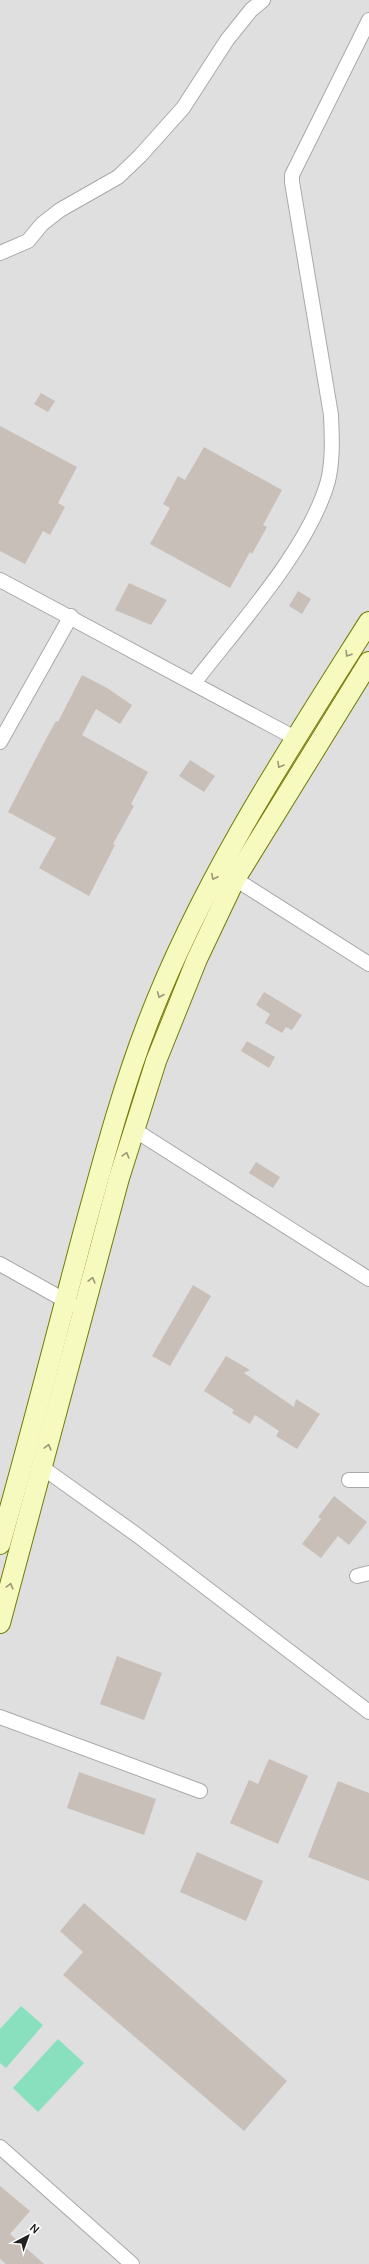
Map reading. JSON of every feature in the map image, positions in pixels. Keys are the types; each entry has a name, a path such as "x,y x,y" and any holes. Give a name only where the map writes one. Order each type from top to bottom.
{"main road":[{"path":"0,1544 65,1302 123,1095 149,1021 185,936 218,869 295,738 369,622"},
{"path":"0,1623 43,1468 133,1129 176,1010 235,879 273,815 369,662"}],"street":[{"path":"0,253 28,241 42,224 60,210 118,177 140,156 183,108 227,40 251,10 263,0"},
{"path":"194,683 276,577 295,549 314,516 328,482 332,453 331,415 304,258 292,174 369,20"},
{"path":"0,580 71,616 295,738"},
{"path":"0,742 71,616"},
{"path":"235,879 369,964"},
{"path":"133,1129 369,1279"},
{"path":"0,1264 65,1302 84,1311"},
{"path":"43,1468 137,1535 369,1712"},
{"path":"349,1480 369,1480"},
{"path":"0,1717 200,1791"},
{"path":"0,2147 132,2264"}],"shaded area":[{"path":"0,0 369,0 369,2264 0,2264"}],"green space":[{"path":"21,2006 43,2025 6,2068 0,2063 0,2029"},
{"path":"58,2039 84,2063 38,2112 13,2088"}],"building":[{"path":"41,393 55,401 48,412 34,404"},
{"path":"0,426 77,467 58,503 65,507 50,535 43,531 25,564 0,551"},
{"path":"204,447 282,490 263,525 267,527 252,554 250,552 230,588 150,544 170,508 163,504 178,476 185,480"},
{"path":"129,583 167,600 151,625 115,610"},
{"path":"298,591 311,599 302,614 289,606"},
{"path":"82,675 107,688 132,705 120,724 96,709 82,735 148,772 131,804 134,806 113,844 115,845 89,896 39,868 56,838 8,812 46,739 56,721 58,722"},
{"path":"190,760 215,776 204,792 179,776"},
{"path":"264,992 302,1015 292,1030 286,1027 282,1033 265,1023 270,1014 256,1005"},
{"path":"247,1041 275,1057 269,1068 241,1051"},
{"path":"256,1162 280,1177 273,1188 249,1173"},
{"path":"193,1285 211,1296 170,1366 152,1356"},
{"path":"226,1356 250,1370 244,1373 294,1407 296,1399 320,1414 297,1449 276,1436 279,1431 255,1415 250,1424 232,1413 234,1410 204,1391"},
{"path":"334,1496 367,1522 349,1545 338,1536 321,1558 302,1544 321,1519 318,1517"},
{"path":"117,1656 162,1673 144,1720 100,1704"},
{"path":"269,1759 308,1776 278,1844 230,1823 249,1780 258,1784"},
{"path":"79,1772 156,1799 144,1835 67,1808"},
{"path":"338,1781 369,1793 369,1881 308,1857"},
{"path":"197,1852 263,1881 246,1921 180,1892"},
{"path":"84,1903 287,2081 244,2131 63,1975 83,1952 60,1931"},
{"path":"0,2186 30,2211 10,2234 44,2264 6,2264 0,2259"}]}
